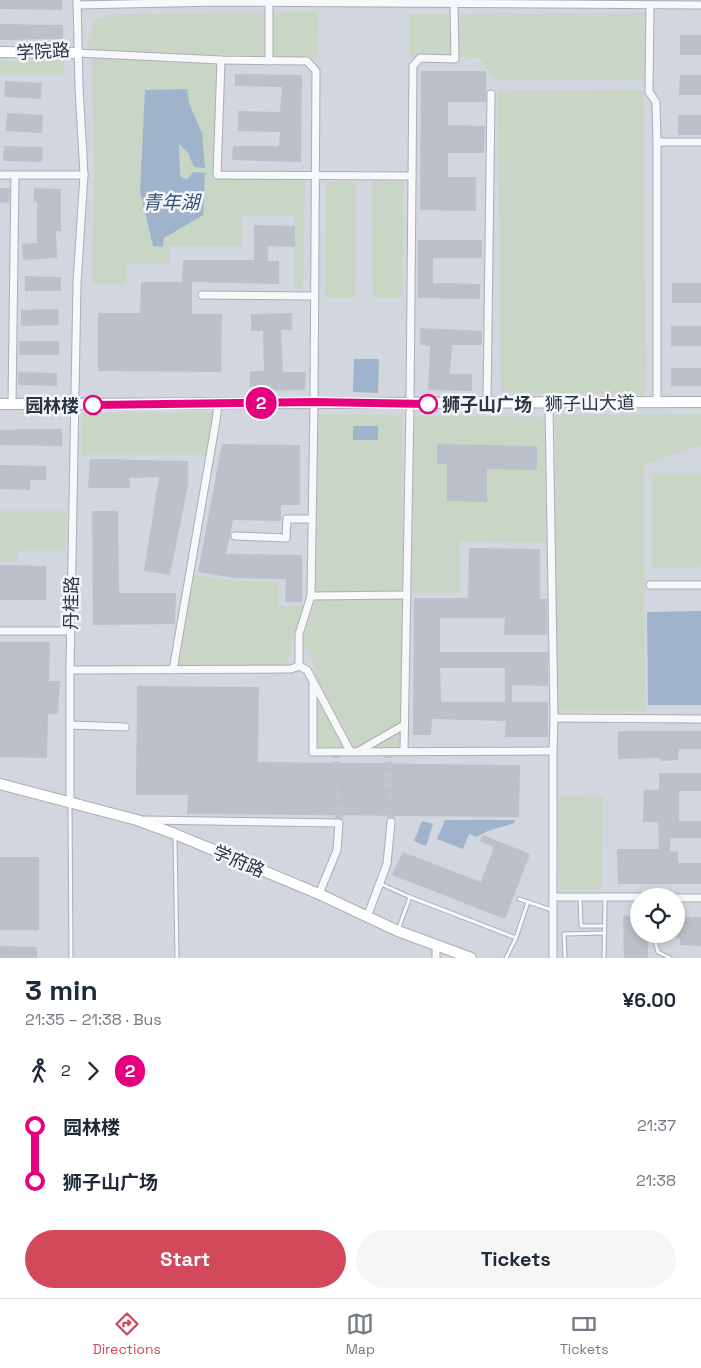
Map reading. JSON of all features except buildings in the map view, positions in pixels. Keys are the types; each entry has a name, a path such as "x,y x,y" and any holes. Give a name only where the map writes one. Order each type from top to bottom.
{"street":[{"name":"学院路","path":"0,52 77,52 77,2 454,4 636,2 650,5 701,5"},
{"path":"269,2 269,61"},
{"path":"404,751 413,66 420,58 455,59 454,4"},
{"path":"650,5 649,92 656,102 657,142 657,402"},
{"path":"77,52 220,60 307,61 316,70 311,596 299,634 299,666"},
{"name":"丹桂路","path":"70,802 70,631 77,283 84,175 77,52"},
{"path":"220,60 217,175 412,176"},
{"path":"487,403 492,94"},
{"path":"657,142 701,142"},
{"path":"0,175 84,175"},
{"path":"12,404 15,175"},
{"path":"202,294 315,296"},
{"name":"狮子山大道","path":"0,404 75,404 138,400 218,403 410,404 701,402"},
{"path":"173,670 218,403"},
{"path":"549,404 554,718 553,958"},
{"path":"235,536 286,538 286,519 312,519"},
{"path":"650,585 701,584"},
{"path":"311,596 407,595"},
{"path":"0,631 70,631"},
{"path":"70,670 291,669 299,666 307,670 350,751"},
{"path":"313,683 313,752 553,751"},
{"path":"554,718 701,719"},
{"path":"70,725 125,727"},
{"path":"359,751 404,726"},
{"name":"学府路","path":"0,784 137,820 319,894 398,931 471,958"},
{"path":"137,820 339,823 337,850 319,894"},
{"path":"367,917 387,864 391,822"},
{"path":"553,896 630,897"},
{"path":"685,898 701,898"},
{"path":"436,945 436,958"}],"lane":[{"path":"70,802 71,958"},
{"path":"174,834 177,958"},
{"path":"380,884 516,938"},
{"path":"398,931 410,897"},
{"path":"580,897 581,926 605,926"},
{"path":"604,958 605,897"},
{"path":"519,899 553,911"},
{"path":"506,958 516,938 528,902"},
{"path":"565,958 564,934 605,933"},
{"path":"656,943 658,952 670,958"}],"shaded area":[{"path":"0,0 701,0 701,958 0,958"}],"green space":[{"path":"318,12 317,57 217,54 213,179 305,180 303,289 295,289 295,216 241,215 241,247 170,246 170,264 127,264 126,284 92,284 94,174 92,54 87,41 95,20 118,14"},
{"path":"645,13 645,80 496,80 478,57 410,57 410,14"},
{"path":"0,61 64,61 64,73 0,73"},
{"path":"644,90 645,395 501,392 498,91"},
{"path":"372,181 403,182 403,298 373,298"},
{"path":"326,182 356,182 355,298 325,298"},
{"path":"213,412 206,455 81,455 83,413"},
{"path":"318,414 402,415 403,600 401,747 316,747 315,666 302,640 316,601"},
{"path":"701,414 701,445 644,465 645,711 557,711 555,415"},
{"path":"414,416 544,417 546,543 459,541 460,593 412,593"},
{"path":"652,473 701,473 701,567 652,568"},
{"path":"0,511 67,511 65,551 18,551 18,562 0,562"},
{"path":"192,575 238,581 279,582 278,606 304,606 285,668 176,667"},
{"path":"558,796 603,797 602,889 559,889"}],"water":[{"name":"青年湖","path":"187,89 189,103 202,133 205,168 194,167 188,153 179,144 180,176 187,180 193,172 205,173 203,215 164,238 163,247 153,246 140,191 145,90"},
{"path":"354,359 379,359 378,393 353,392"},
{"path":"353,426 378,426 378,440 353,440"},
{"path":"701,611 701,705 648,705 647,612"},
{"path":"445,820 515,820 514,823 491,830 477,837 469,834 463,849 437,839"},
{"path":"422,821 433,824 426,846 414,841"}],"tunnel":[{"path":"336,751 339,823"},
{"path":"388,751 391,822"}],"bus line":[{"name":"2","path":"93,405 314,402 428,404"}],"place":[{"name":"狮子山广场","path":"428,404"},
{"name":"园林楼","path":"93,405"}]}
